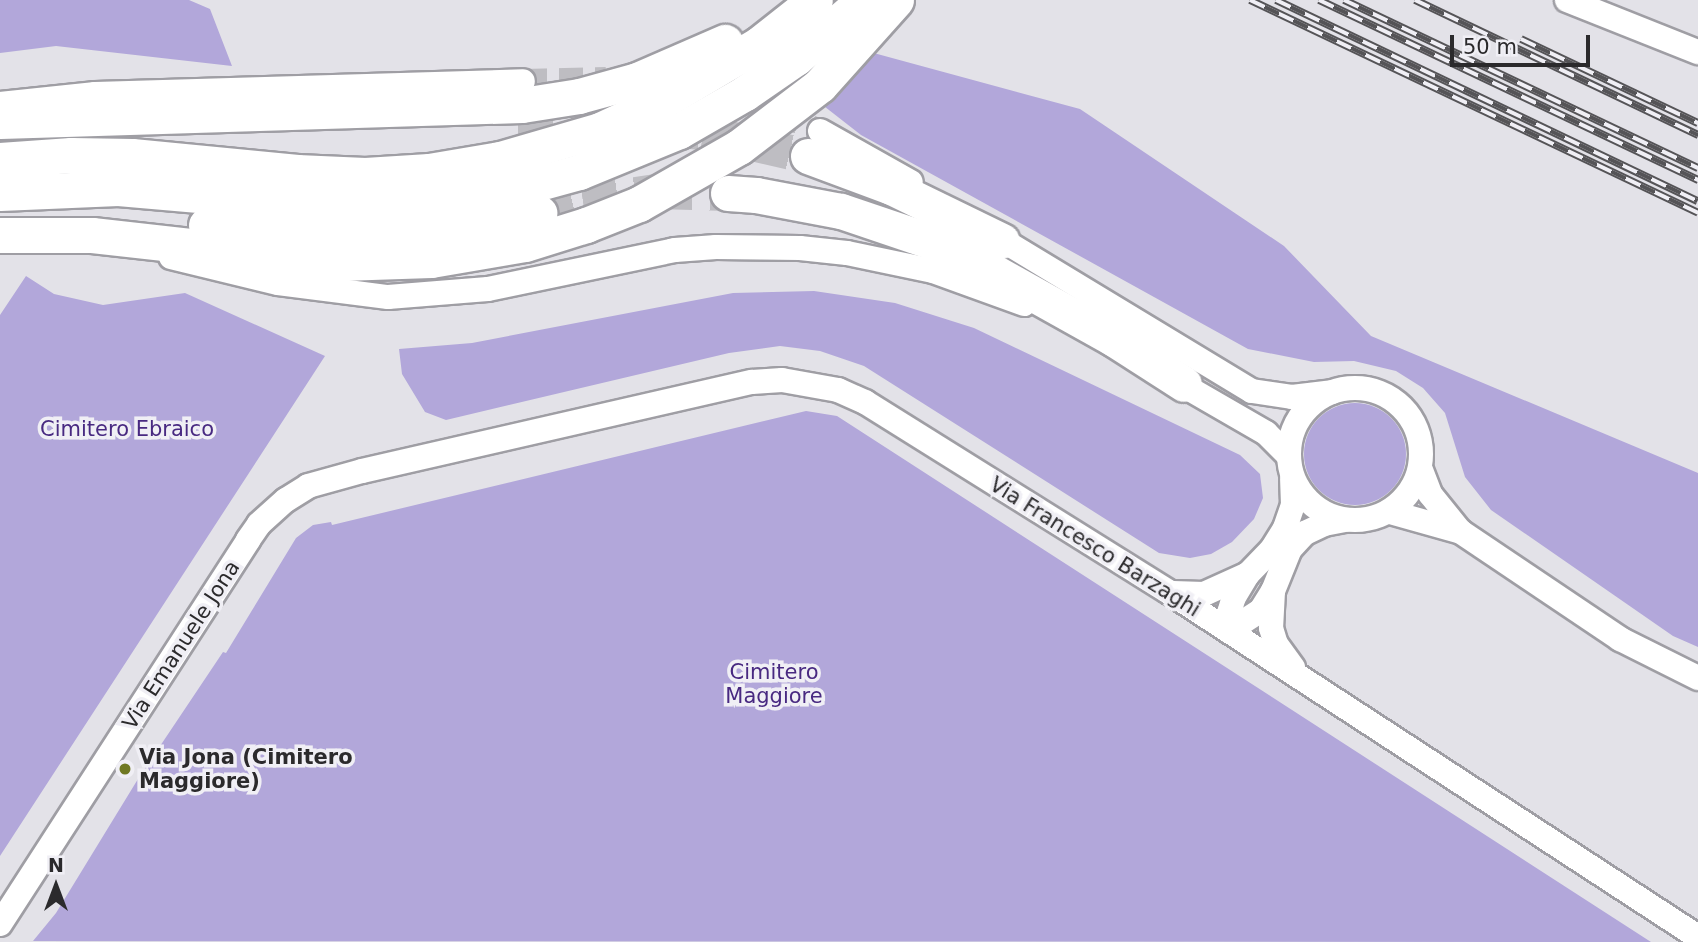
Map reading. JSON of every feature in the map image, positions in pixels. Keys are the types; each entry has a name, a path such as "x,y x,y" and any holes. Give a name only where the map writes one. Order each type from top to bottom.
{"highway":[{"path":"0,121 484,108 579,96 670,69 742,32 789,0"},
{"path":"0,160 104,155 319,173 429,171 512,157 600,130 662,102 729,65 815,0"},
{"path":"0,193 118,188 345,208 406,206 472,198 544,182 615,159 714,112 824,36 864,0"},
{"path":"0,235 92,235 310,262 400,262 463,256 556,235 661,193 739,147 820,85 896,0"},
{"path":"0,145 132,137 518,127"},
{"path":"814,143 891,187 1002,241"},
{"path":"728,193 756,195 841,211 953,249 1114,339 1184,384"},
{"path":"0,211 101,212 247,230 341,235 455,229 539,213"}],"street":[{"path":"1567,0 1698,52"},
{"path":"0,104 108,93 523,81"},
{"path":"1002,241 1252,391 1292,397 1364,388 1385,395 1403,408 1416,426 1422,447 1420,470 1409,494 1390,512 1368,520 1344,520 1324,524 1305,533 1290,549 1273,591 1261,610 1229,631"},
{"path":"0,245 56,244 131,250 278,284 388,298 488,289 675,250 764,247 847,253 933,271 1007,297 1184,384 1266,433 1290,467 1304,498 1322,513 1344,520"},
{"name":"Via Francesco Barzaghi","path":"431,456 752,382 808,383 838,390 865,402 1170,593 1698,937"},
{"path":"1229,631 1229,613 1234,597 1248,574 1272,548 1285,528 1293,505 1290,467 1292,432 1303,412 1332,392"},
{"name":"Via Emanuele Jona","path":"0,924 259,524 286,500 308,486 431,456"},
{"path":"1420,470 1430,494 1461,532 1620,639 1698,678"},
{"path":"1390,512 1461,532"},
{"path":"1170,593 1204,594 1248,574"},
{"path":"1273,591 1271,628 1276,644 1302,679"}],"green space":[{"path":"0,0 189,0 210,9 232,66 56,46 0,53"},
{"path":"870,52 1080,109 1284,246 1371,336 1698,473 1698,647 1673,636 1491,510 1465,477 1445,413 1423,388 1396,371 1354,361 1314,362 1248,349 861,135 820,103"},
{"name":"Cimitero Ebraico","path":"26,276 54,294 103,305 185,293 325,356 0,856 0,315"},
{"path":"814,291 895,303 974,328 1240,455 1260,474 1263,498 1254,519 1232,542 1211,554 1190,558 1159,553 864,366 820,351 780,346 729,353 446,420 425,412 402,374 399,349 472,343 733,293"},
{"path":"1355,403 1374,407 1391,418 1402,435 1406,454 1402,473 1391,490 1374,501 1355,505 1336,501 1319,490 1308,473 1304,454 1308,435 1319,418 1336,407"},
{"name":"Cimitero Maggiore","path":"806,411 837,416 1651,942 33,941 56,913 138,779 223,652 226,653 296,538 313,525 331,522 332,525"}],"tunnel":[{"path":"523,81 606,79"},
{"path":"725,97 777,113 820,131"},
{"path":"518,127 594,127"},
{"path":"664,129 704,132 808,156"},
{"path":"539,213 583,202 657,191 728,193"}],"railway":[{"path":"1250,0 1698,213"},
{"path":"1276,0 1698,201"},
{"path":"1319,0 1698,180"},
{"path":"1344,0 1698,168"},
{"path":"1415,0 1698,135"},
{"path":"1521,39 1698,123"}],"place":[{"name":"Via Jona (Cimitero Maggiore)","path":"125,769"}]}
